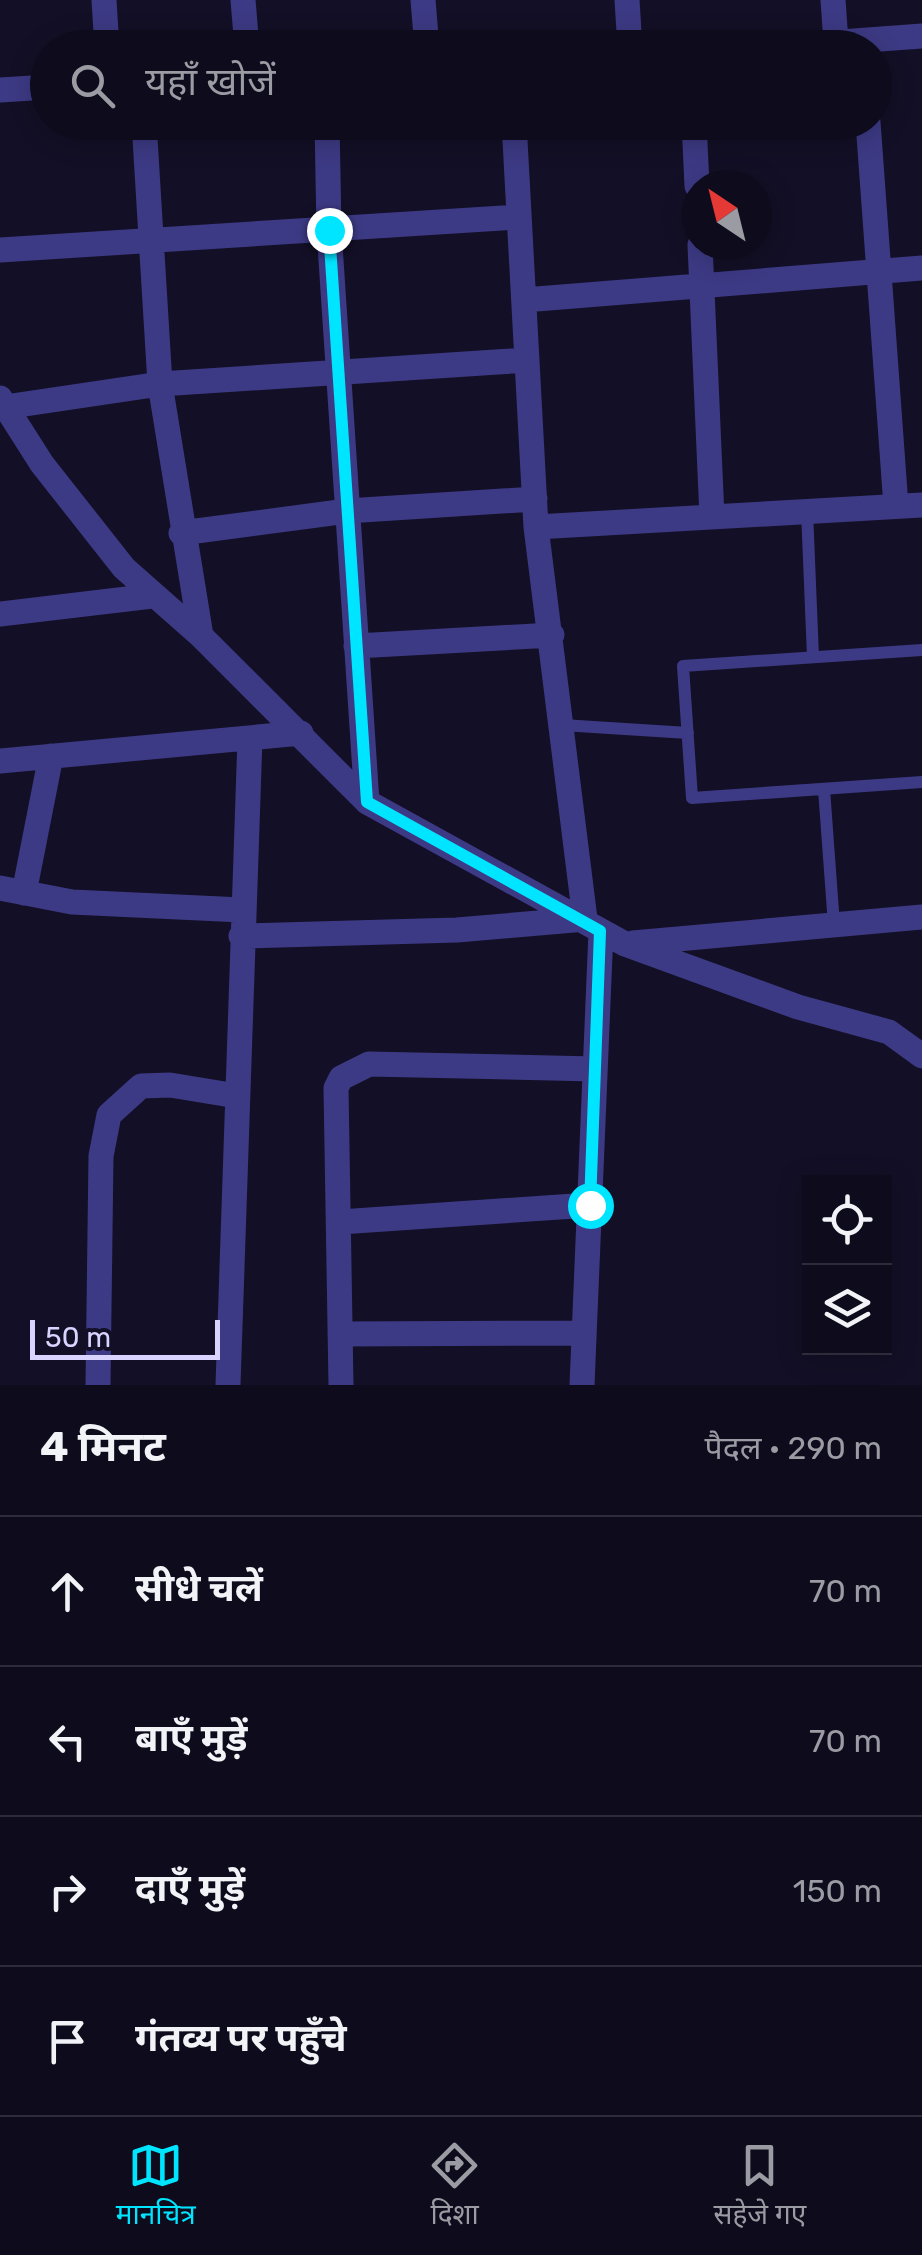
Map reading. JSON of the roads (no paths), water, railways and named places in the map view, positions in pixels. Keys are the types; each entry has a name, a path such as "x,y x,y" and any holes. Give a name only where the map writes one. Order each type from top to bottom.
{"street":[{"path":"104,0 106,30"},
{"path":"244,0 246,30"},
{"path":"423,0 425,30"},
{"path":"627,0 629,30"},
{"path":"833,0 835,30"},
{"path":"892,40 922,36"},
{"path":"0,90 30,88"},
{"path":"145,140 160,384 181,533 201,636"},
{"path":"327,140 329,230 367,802"},
{"path":"515,140 536,528 593,925 595,1069 582,1385"},
{"path":"695,140 696,170"},
{"path":"536,528 909,505 879,271 869,140"},
{"path":"0,250 519,217"},
{"path":"701,260 712,517"},
{"path":"524,300 922,268"},
{"path":"527,360 160,384 3,402 42,464 124,568 201,636 367,802 625,944 798,1007 889,1032 922,1056"},
{"path":"181,533 347,512 535,499"},
{"path":"0,614 152,596"},
{"path":"356,646 552,635"},
{"path":"0,761 301,733"},
{"path":"228,1385 250,738"},
{"path":"52,756 12,891 241,923 457,930 593,925"},
{"path":"625,944 922,916"},
{"path":"340,1385 336,1088 341,1078 368,1064 595,1069"},
{"path":"98,1385 101,1156 109,1116 141,1086 170,1085 237,1096"},
{"path":"340,1222 590,1205"},
{"path":"340,1334 584,1333"}],"lane":[{"path":"807,511 813,657"},
{"path":"922,650 683,666 692,798 922,782"},
{"path":"562,725 688,734"},
{"path":"824,789 834,924"}]}
